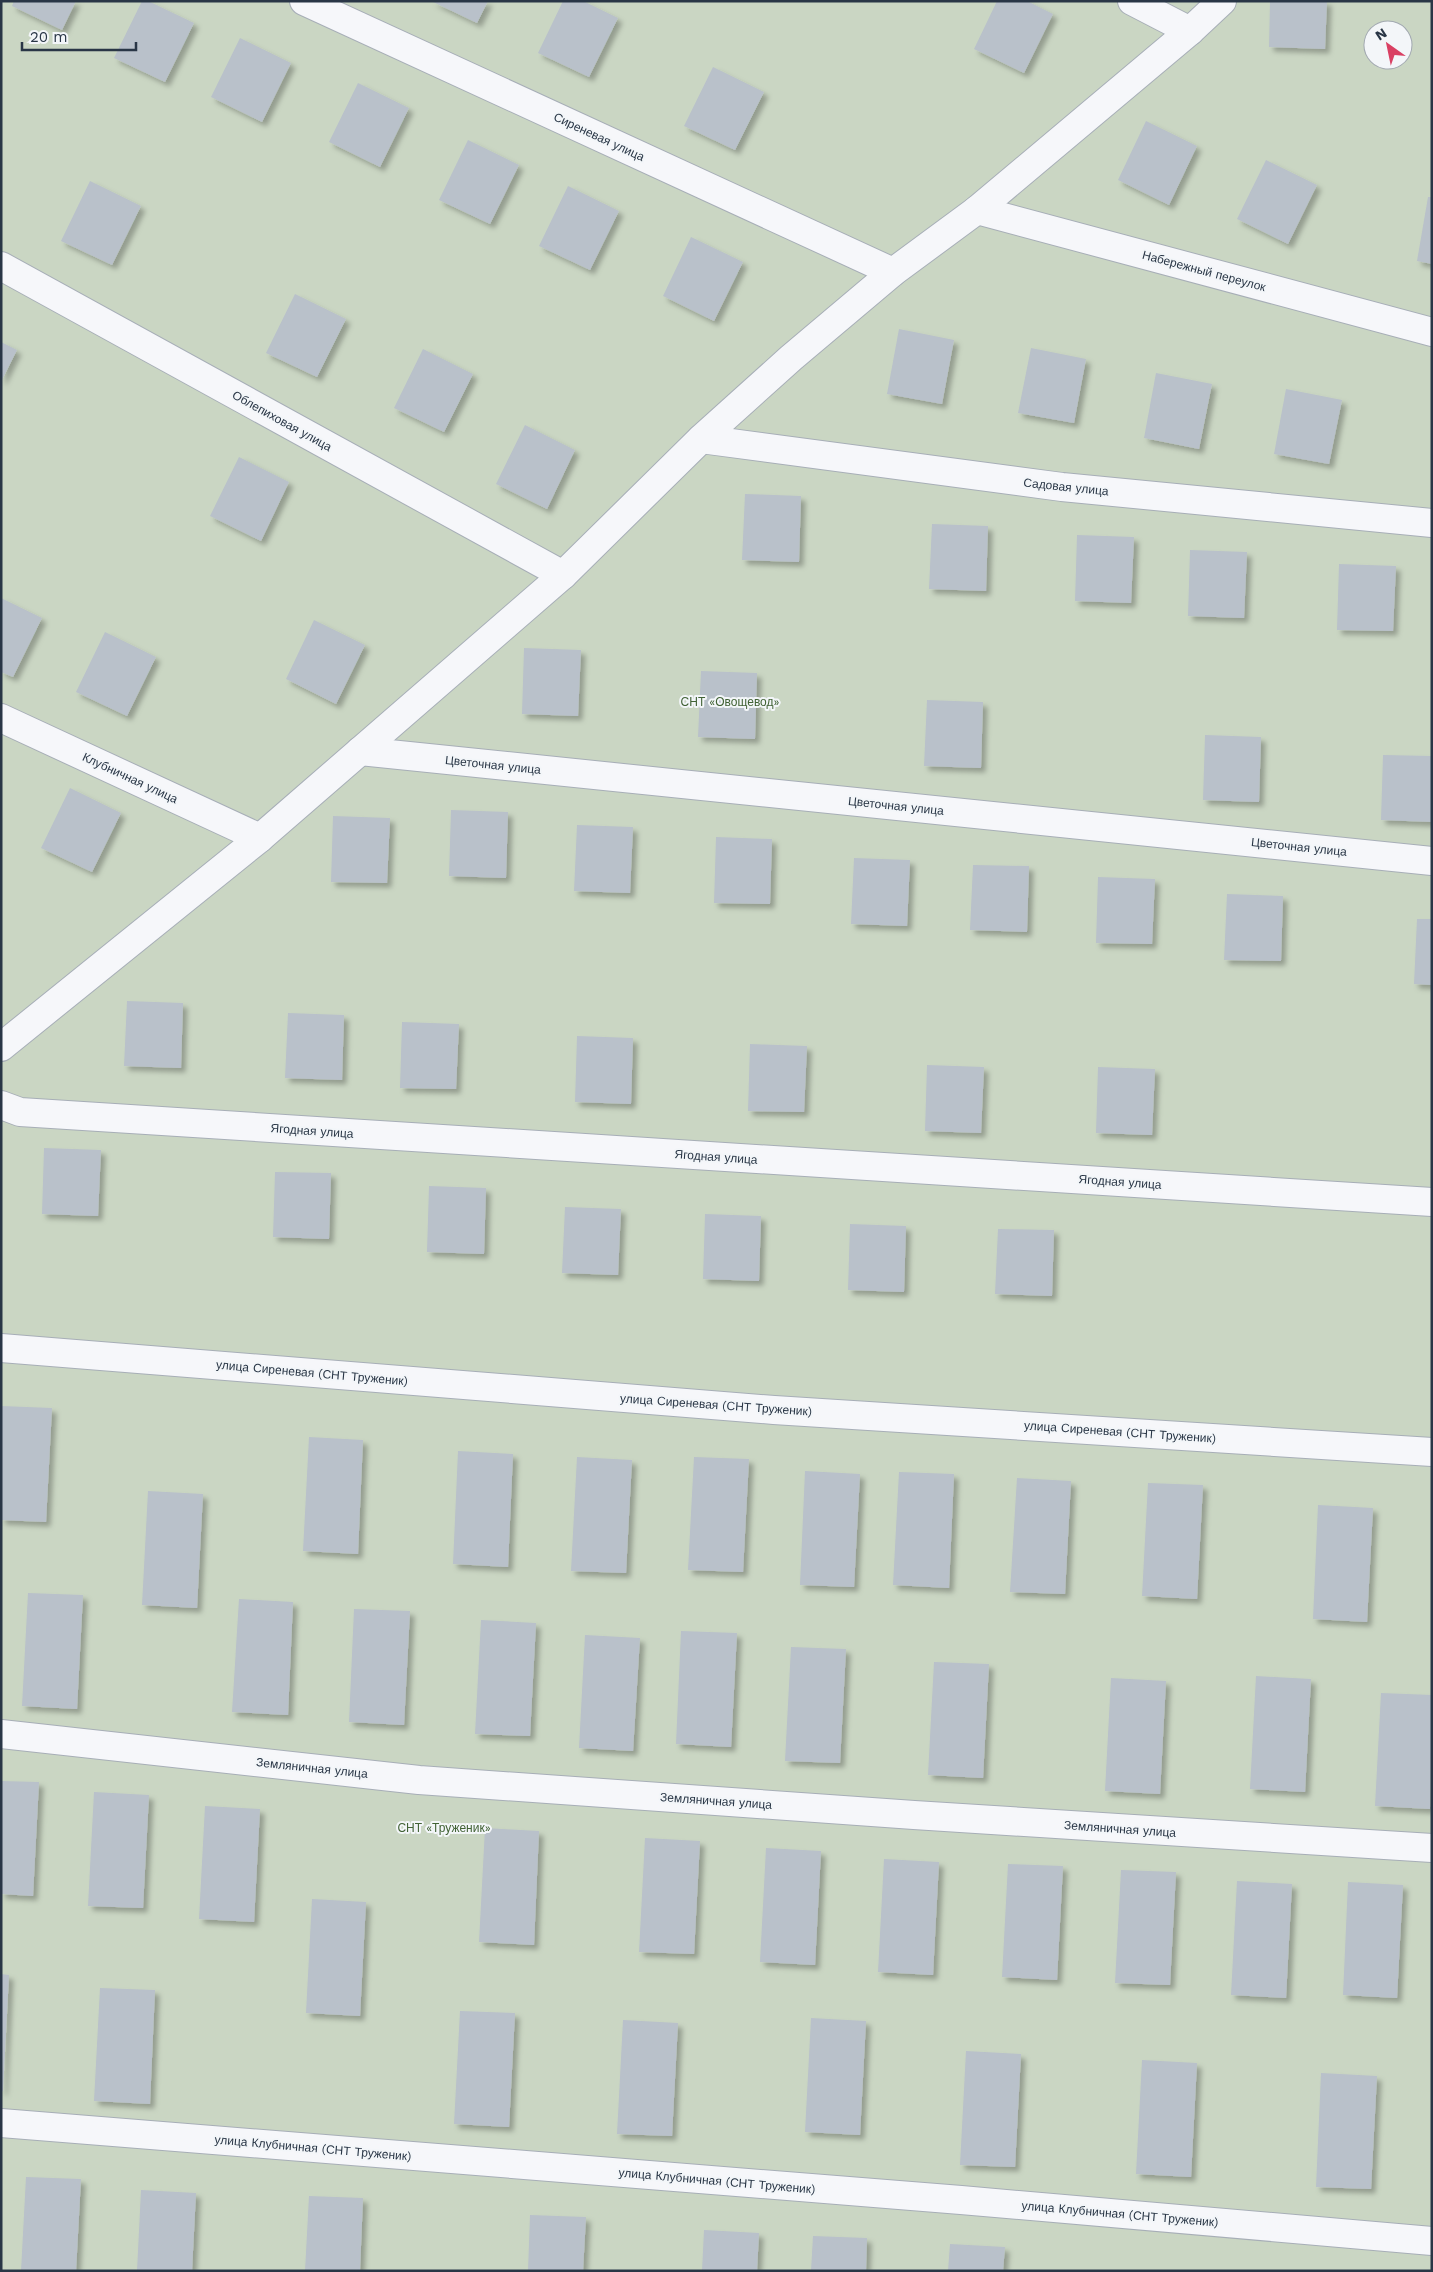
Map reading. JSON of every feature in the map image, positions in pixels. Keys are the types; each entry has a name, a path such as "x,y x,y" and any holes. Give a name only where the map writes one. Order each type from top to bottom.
{"street":[{"name":"Сиреневая улица","path":"304,1 893,272"},
{"path":"1132,1 1190,31"},
{"path":"1,1047 260,838 563,575 701,439 791,358 893,272 977,210 1190,31 1222,1"},
{"name":"Набережный переулок","path":"977,210 1432,332"},
{"name":"Облепиховая улица","path":"1,266 563,575"},
{"name":"Садовая улица","path":"701,439 1062,487 1432,523"},
{"name":"Клубничная улица","path":"1,718 260,838"},
{"name":"Цветочная улица","path":"360,751 1432,861"},
{"name":"Ягодная улица","path":"1,1105 20,1112 1432,1202"},
{"name":"улица Сиреневая (СНТ Труженик)","path":"1,1348 774,1410 1432,1452"},
{"name":"Земляничная улица","path":"1,1734 419,1780 914,1815 1432,1848"},
{"name":"улица Клубничная (СНТ Труженик)","path":"1,2123 971,2201 1432,2241"}],"green space":[{"name":"СНТ «Овощевод»","path":"1,1 1432,1 1432,2271 1,2271"}],"building":[{"path":"14,1 76,1 62,30 12,6"},
{"path":"142,1 148,1 194,23 165,82 114,58"},
{"path":"431,1 488,1 477,23"},
{"path":"563,1 583,1 618,18 589,77 538,53"},
{"path":"997,1 1027,1 1053,14 1024,73 974,49"},
{"path":"1270,1 1327,1 1325,49 1269,47"},
{"path":"240,38 291,63 262,122 211,97"},
{"path":"713,67 764,92 735,150 684,126"},
{"path":"358,83 409,108 380,167 329,142"},
{"path":"1146,121 1197,146 1169,205 1118,180"},
{"path":"468,140 519,165 490,224 439,200"},
{"path":"1266,160 1317,185 1288,244 1237,219"},
{"path":"90,181 141,206 112,265 61,241"},
{"path":"568,186 619,211 590,270 539,246"},
{"path":"1428,197 1432,197 1432,264 1417,261"},
{"path":"691,237 743,262 714,321 663,296"},
{"path":"295,294 346,319 317,377 266,353"},
{"path":"899,329 954,340 942,404 887,394"},
{"path":"1,342 17,350 1,382"},
{"path":"1031,348 1086,359 1074,423 1018,413"},
{"path":"423,349 473,374 444,432 394,408"},
{"path":"1156,373 1212,384 1199,449 1144,438"},
{"path":"1286,389 1342,400 1329,464 1274,454"},
{"path":"525,425 575,450 547,509 496,484"},
{"path":"239,457 289,482 261,541 210,516"},
{"path":"745,494 801,496 799,562 742,560"},
{"path":"932,524 988,526 986,591 929,589"},
{"path":"1077,535 1134,537 1131,603 1075,601"},
{"path":"1190,550 1247,552 1244,618 1188,616"},
{"path":"1339,564 1396,566 1393,631 1337,630"},
{"path":"1,598 42,618 13,677 1,672"},
{"path":"314,620 365,645 336,704 286,679"},
{"path":"105,632 156,657 127,716 76,692"},
{"path":"524,648 581,650 578,716 522,714"},
{"path":"701,671 757,673 755,739 698,737"},
{"path":"927,700 983,702 981,768 924,766"},
{"path":"1205,735 1261,737 1259,802 1203,800"},
{"path":"1383,755 1432,756 1432,822 1381,820"},
{"path":"70,788 121,813 92,872 41,848"},
{"path":"451,810 508,812 506,878 449,876"},
{"path":"333,816 390,818 387,883 331,882"},
{"path":"577,825 633,827 630,893 574,891"},
{"path":"716,837 772,839 770,904 714,903"},
{"path":"854,858 910,860 907,926 851,924"},
{"path":"973,865 1029,866 1027,932 970,930"},
{"path":"1098,877 1155,879 1152,944 1096,943"},
{"path":"1227,894 1283,896 1281,961 1224,960"},
{"path":"1417,919 1432,919 1432,985 1414,984"},
{"path":"127,1001 183,1003 181,1068 124,1066"},
{"path":"288,1013 344,1015 342,1080 285,1078"},
{"path":"402,1022 459,1024 456,1089 400,1088"},
{"path":"577,1036 633,1038 631,1104 575,1102"},
{"path":"750,1044 807,1046 804,1112 748,1111"},
{"path":"927,1065 984,1067 981,1133 925,1131"},
{"path":"1098,1067 1155,1069 1152,1135 1096,1133"},
{"path":"44,1148 101,1150 98,1216 42,1214"},
{"path":"275,1172 331,1173 329,1239 273,1237"},
{"path":"429,1186 486,1188 484,1254 427,1252"},
{"path":"565,1207 621,1209 618,1275 562,1273"},
{"path":"705,1214 761,1216 759,1281 703,1279"},
{"path":"850,1224 906,1226 904,1292 848,1290"},
{"path":"998,1229 1054,1230 1052,1296 995,1294"},
{"path":"1,1406 52,1408 46,1522 1,1520"},
{"path":"309,1437 363,1440 358,1554 303,1551"},
{"path":"458,1451 513,1454 508,1567 453,1564"},
{"path":"577,1457 632,1460 626,1573 571,1571"},
{"path":"694,1457 749,1459 743,1572 688,1570"},
{"path":"805,1471 860,1474 854,1587 800,1585"},
{"path":"899,1472 954,1474 949,1588 893,1585"},
{"path":"1017,1478 1071,1481 1065,1594 1010,1592"},
{"path":"1148,1483 1203,1485 1197,1599 1142,1596"},
{"path":"148,1491 203,1494 197,1608 142,1605"},
{"path":"1318,1505 1373,1508 1367,1622 1313,1619"},
{"path":"28,1593 83,1595 77,1709 22,1706"},
{"path":"239,1599 293,1602 288,1715 232,1712"},
{"path":"354,1609 410,1611 404,1725 349,1722"},
{"path":"481,1620 536,1623 530,1736 475,1734"},
{"path":"681,1631 737,1633 731,1747 676,1744"},
{"path":"585,1635 640,1638 633,1751 579,1748"},
{"path":"791,1647 846,1649 840,1763 785,1761"},
{"path":"934,1662 989,1664 983,1778 928,1775"},
{"path":"1256,1676 1311,1679 1305,1792 1250,1789"},
{"path":"1111,1678 1166,1681 1160,1794 1105,1791"},
{"path":"1381,1693 1432,1695 1430,1809 1375,1806"},
{"path":"1,1781 39,1782 33,1896 1,1894"},
{"path":"94,1792 149,1795 143,1908 88,1906"},
{"path":"205,1806 260,1809 254,1922 199,1919"},
{"path":"485,1828 539,1831 534,1945 479,1942"},
{"path":"645,1838 700,1841 694,1954 639,1952"},
{"path":"766,1848 821,1851 815,1965 760,1962"},
{"path":"884,1859 939,1862 933,1975 878,1972"},
{"path":"1008,1864 1063,1866 1057,1980 1002,1977"},
{"path":"1121,1870 1176,1872 1170,1985 1115,1983"},
{"path":"1237,1881 1292,1884 1286,1998 1231,1995"},
{"path":"1348,1882 1403,1885 1397,1998 1343,1995"},
{"path":"312,1899 366,1902 360,2016 306,2013"},
{"path":"1,1974 9,1975 3,2091 1,2091"},
{"path":"100,1988 155,1990 150,2104 94,2101"},
{"path":"460,2011 515,2013 509,2127 454,2124"},
{"path":"811,2018 866,2021 860,2135 805,2132"},
{"path":"623,2020 678,2023 672,2136 617,2134"},
{"path":"966,2051 1021,2054 1015,2167 960,2165"},
{"path":"1142,2060 1197,2063 1191,2177 1136,2174"},
{"path":"1321,2073 1377,2076 1371,2189 1316,2187"},
{"path":"26,2177 81,2179 76,2271 21,2271"},
{"path":"141,2190 196,2193 192,2271 137,2271"},
{"path":"309,2196 363,2198 360,2271 305,2271"},
{"path":"530,2215 586,2217 583,2271 528,2271"},
{"path":"704,2230 759,2233 757,2271 702,2271"},
{"path":"813,2236 867,2238 866,2271 811,2271"},
{"path":"950,2244 1005,2247 1003,2271 948,2271"}],"park label":[{"name":"СНТ «Труженик»","path":"444,1828"}]}
